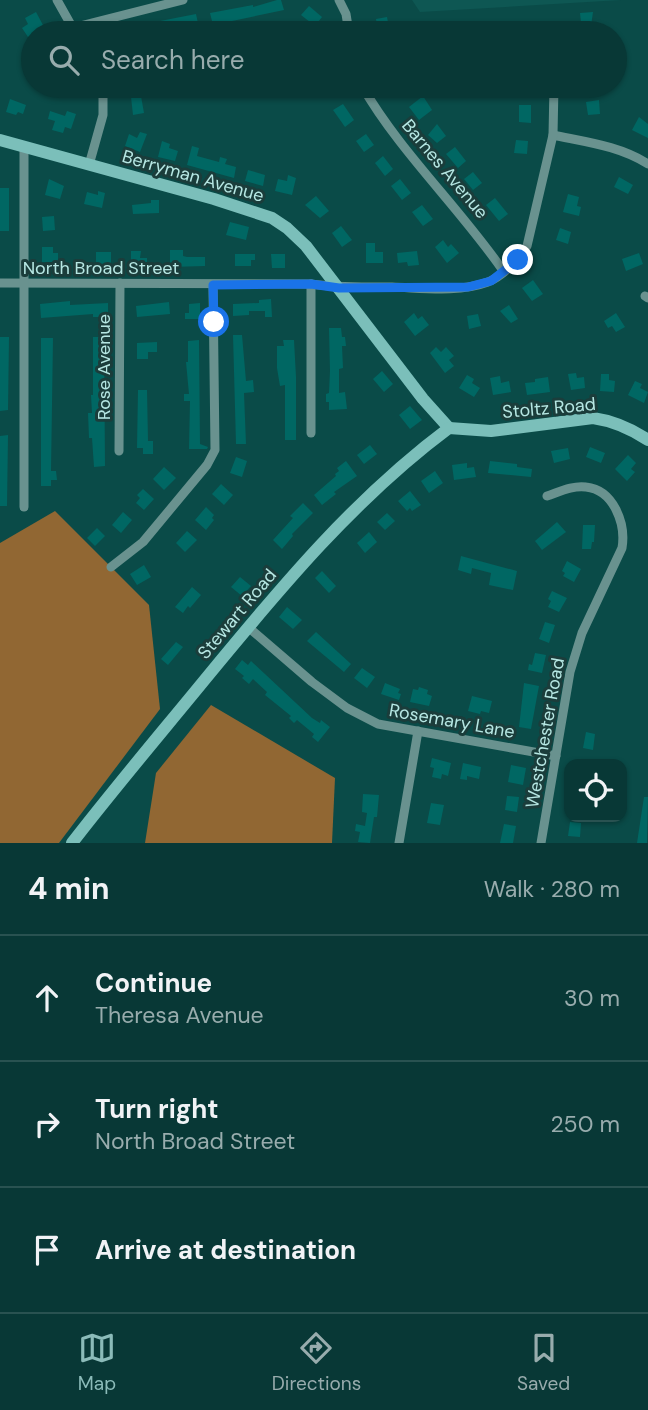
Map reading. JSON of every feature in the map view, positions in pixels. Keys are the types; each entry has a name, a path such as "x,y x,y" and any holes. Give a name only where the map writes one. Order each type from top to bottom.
{"street":[{"path":"57,0 69,21"},
{"path":"109,21 183,0"},
{"path":"339,0 347,21"},
{"path":"89,165 103,115 103,98"},
{"name":"Barnes Avenue","path":"370,98 383,119 479,234 504,272"},
{"name":"North Broad Street","path":"0,283 311,284 339,288 468,287 491,281 518,260 527,246 553,135 554,98"},
{"path":"553,135 608,146 635,155 648,164"},
{"name":"Berryman Avenue","path":"0,140 214,199 272,218 296,236 423,399 449,428"},
{"path":"24,147 24,507"},
{"name":"Rose Avenue","path":"119,451 120,283"},
{"path":"311,284 311,433"},
{"path":"111,567 143,542 207,465 215,450 213,285"},
{"name":"Stoltz Road","path":"449,428 491,431 593,418 609,420 631,428 648,439"},
{"name":"Stewart Road","path":"72,843 248,627 337,526 402,466 449,428"},
{"name":"Westchester Road","path":"541,843 570,672 582,633 622,548 624,536 622,520 613,505 599,491 585,487 570,488 547,496"},
{"name":"Rosemary Lane","path":"248,627 312,682 347,708 378,724 556,756"},
{"path":"399,843 418,731"}],"shaded area":[{"path":"412,0 621,0 420,12"},
{"path":"55,511 149,605 160,709 59,843 0,843 0,543"},
{"path":"211,705 335,778 332,843 145,843 156,773"}],"building":[{"path":"281,0 284,10 232,21 212,21 210,13 253,5"},
{"path":"309,6 322,17 319,21 309,21 301,15"},
{"path":"36,12 41,21 26,21 25,18"},
{"path":"593,12 592,21 581,21 580,13"},
{"path":"196,14 198,21 160,21"},
{"path":"387,17 388,21 376,21"},
{"path":"131,98 141,98 144,113 133,115"},
{"path":"424,98 432,110 419,120 409,107"},
{"path":"10,99 26,105 23,114 6,112"},
{"path":"599,100 600,114 588,115 586,102"},
{"path":"343,104 354,120 345,127 333,110"},
{"path":"519,105 531,105 531,123 519,122"},
{"path":"50,111 65,116 67,111 76,114 71,129 65,127 63,133 52,130 55,121 48,119"},
{"path":"639,117 648,124 648,138 632,130"},
{"path":"437,124 446,136 437,143 428,135"},
{"path":"140,132 147,134 140,152 125,146 129,134 137,138"},
{"path":"366,134 374,145 364,152 356,141"},
{"path":"516,140 528,141 527,154 514,153"},
{"path":"162,141 170,144 169,148 178,151 175,161 158,157"},
{"path":"192,146 199,148 197,156 219,162 220,157 227,159 225,164 236,167 234,178 187,165"},
{"path":"455,147 466,161 458,168 446,154"},
{"path":"383,156 393,169 385,176 375,163"},
{"path":"248,170 265,175 263,186 245,181"},
{"path":"473,172 482,183 473,190 464,179"},
{"path":"288,175 296,178 292,195 275,191 278,179 287,181"},
{"path":"619,177 633,185 628,194 614,187"},
{"path":"49,179 64,186 60,199 45,195"},
{"path":"400,179 411,193 402,200 391,186"},
{"path":"0,188 9,188 9,231 0,231"},
{"path":"98,191 105,193 102,208 84,204 87,192 98,195"},
{"path":"568,194 579,197 579,216 563,212"},
{"path":"316,196 329,211 320,218 305,205"},
{"path":"495,198 508,214 499,221 486,205"},
{"path":"151,200 159,200 159,213 133,214 132,205 151,203"},
{"path":"422,205 433,219 423,226 412,212"},
{"path":"54,216 55,230 43,231 42,217"},
{"path":"230,222 249,227 246,240 226,235"},
{"path":"341,226 352,240 342,247 332,233"},
{"path":"560,228 571,232 568,244 556,240"},
{"path":"443,240 448,247 451,244 459,253 447,263 435,247"},
{"path":"366,243 375,243 375,252 383,252 383,263 366,263"},
{"path":"42,247 53,247 53,253 58,253 58,262 42,262"},
{"path":"170,250 183,250 183,256 187,257 205,257 205,266 170,267"},
{"path":"131,251 141,251 140,258 147,258 147,267 131,267"},
{"path":"417,251 419,265 398,263 397,253"},
{"path":"96,252 111,252 111,267 96,268"},
{"path":"639,253 643,264 626,271 622,259"},
{"path":"235,254 255,254 255,260 251,260 251,266 235,266"},
{"path":"271,254 285,254 285,268 272,268"},
{"path":"533,280 543,294 532,301 522,288"},
{"path":"271,299 272,317 265,317 265,311 249,311 249,315 233,316 233,304 259,303 259,300"},
{"path":"70,301 70,305 108,303 108,317 93,317 93,314 41,318 40,304"},
{"path":"169,302 170,314 137,317 136,306"},
{"path":"200,303 200,319 185,319 185,313 189,313 189,304"},
{"path":"509,305 518,319 511,323 500,311"},
{"path":"414,313 418,319 422,316 429,325 415,336 404,322"},
{"path":"616,313 625,327 616,332 612,326 608,328 604,321"},
{"path":"478,314 481,326 469,329 467,316"},
{"path":"329,328 341,328 342,337 345,337 346,346 342,346 343,368 339,369 339,393 345,392 347,409 329,410 329,402 326,402 330,371"},
{"path":"233,335 242,335 246,381 253,380 254,392 244,393 246,444 236,444"},
{"path":"0,337 9,337 8,410 0,411"},
{"path":"93,337 104,337 105,466 94,467 88,413 92,413"},
{"path":"41,338 53,338 51,471 56,471 57,480 51,480 51,486 41,486"},
{"path":"199,340 200,444 208,447 189,449 190,401 184,401 184,394 189,394 186,362 188,341"},
{"path":"283,340 294,340 296,440 285,440 285,385 280,386 277,368 277,346 284,346"},
{"path":"157,342 157,352 148,352 148,359 137,359 137,343"},
{"path":"436,347 441,352 446,347 454,356 449,360 454,366 445,373 430,353"},
{"path":"382,371 393,384 384,392 373,379"},
{"path":"576,373 577,378 584,377 585,388 571,390 568,374"},
{"path":"601,374 609,374 609,380 615,381 614,392 600,391"},
{"path":"467,375 474,379 472,383 480,388 474,397 459,388"},
{"path":"500,376 501,383 509,381 511,392 493,395 490,378"},
{"path":"548,377 550,392 527,395 525,383"},
{"path":"635,381 642,384 640,388 648,392 644,403 628,395"},
{"path":"138,390 147,390 148,441 153,441 153,454 143,454 143,448 137,448"},
{"path":"410,406 422,420 410,429 399,415"},
{"path":"8,435 7,506 0,506 0,436"},
{"path":"370,445 377,454 364,464 357,455"},
{"path":"590,447 605,453 601,463 586,457"},
{"path":"568,448 570,459 554,463 551,451"},
{"path":"628,455 636,463 631,469 635,472 627,481 615,469"},
{"path":"236,457 247,461 242,477 230,473"},
{"path":"346,461 357,476 334,492 336,494 322,505 314,495 336,476 339,471 337,468"},
{"path":"490,461 517,464 517,467 532,469 531,477 488,473"},
{"path":"467,463 467,468 474,467 476,477 454,480 452,465"},
{"path":"164,467 176,478 164,490 153,479"},
{"path":"435,471 443,483 429,493 421,481"},
{"path":"221,484 233,495 224,505 212,494"},
{"path":"143,489 154,499 144,510 136,503 140,498 137,495"},
{"path":"410,491 421,505 407,511 398,501"},
{"path":"303,503 313,513 292,534 282,549 273,540"},
{"path":"206,507 214,515 214,520 206,530 195,520"},
{"path":"123,512 132,520 121,533 112,525"},
{"path":"387,513 395,521 385,530 377,522"},
{"path":"557,522 566,532 542,550 535,541"},
{"path":"583,525 595,525 591,549 582,549"},
{"path":"97,528 105,536 95,546 87,538"},
{"path":"187,531 197,540 185,552 176,543"},
{"path":"369,532 377,542 365,553 357,543"},
{"path":"461,556 517,571 513,590 489,585 491,573 472,568 471,574 458,570"},
{"path":"567,561 581,569 574,582 563,576 565,573 562,571"},
{"path":"144,565 151,577 137,585 130,574"},
{"path":"322,571 336,586 329,593 315,578"},
{"path":"240,577 251,586 242,596 231,587"},
{"path":"192,587 201,595 183,613 175,607"},
{"path":"552,591 567,598 559,612 548,607"},
{"path":"287,607 302,620 293,629 279,617"},
{"path":"545,622 555,625 549,643 539,639"},
{"path":"316,632 351,664 344,672 307,641"},
{"path":"176,642 183,647 168,665 161,659"},
{"path":"535,653 546,655 542,673 528,670"},
{"path":"242,660 248,665 251,661 312,718 320,723 321,720 330,727 318,742 312,737 314,734 297,720 294,723 289,718 291,716 265,695 267,692 253,679 249,684 242,678 244,676 235,669"},
{"path":"362,668 375,677 367,688 354,678"},
{"path":"385,683 400,689 399,700 381,694"},
{"path":"524,683 539,686 531,729 519,727"},
{"path":"419,687 428,690 427,694 432,696 429,706 410,702 413,689 418,690"},
{"path":"472,696 492,701 489,713 468,711"},
{"path":"586,732 595,734 593,750 583,748"},
{"path":"432,758 451,763 448,776 442,774 441,779 432,777"},
{"path":"463,763 481,767 479,779 467,776 467,780 460,779"},
{"path":"511,765 526,768 523,785 508,782"},
{"path":"363,794 379,795 370,843 358,842 360,832 355,831 356,824 365,826 367,813 362,812"},
{"path":"507,796 519,797 517,812 505,810"},
{"path":"644,797 648,797 647,843 637,843"},
{"path":"431,803 444,805 440,825 427,823"},
{"path":"570,822 581,823 580,837 568,836"},
{"path":"504,824 516,826 513,843 500,843"}],"route":[{"path":"214,322 213,285 311,284 339,288 440,289 468,287 491,281 518,260"}]}
